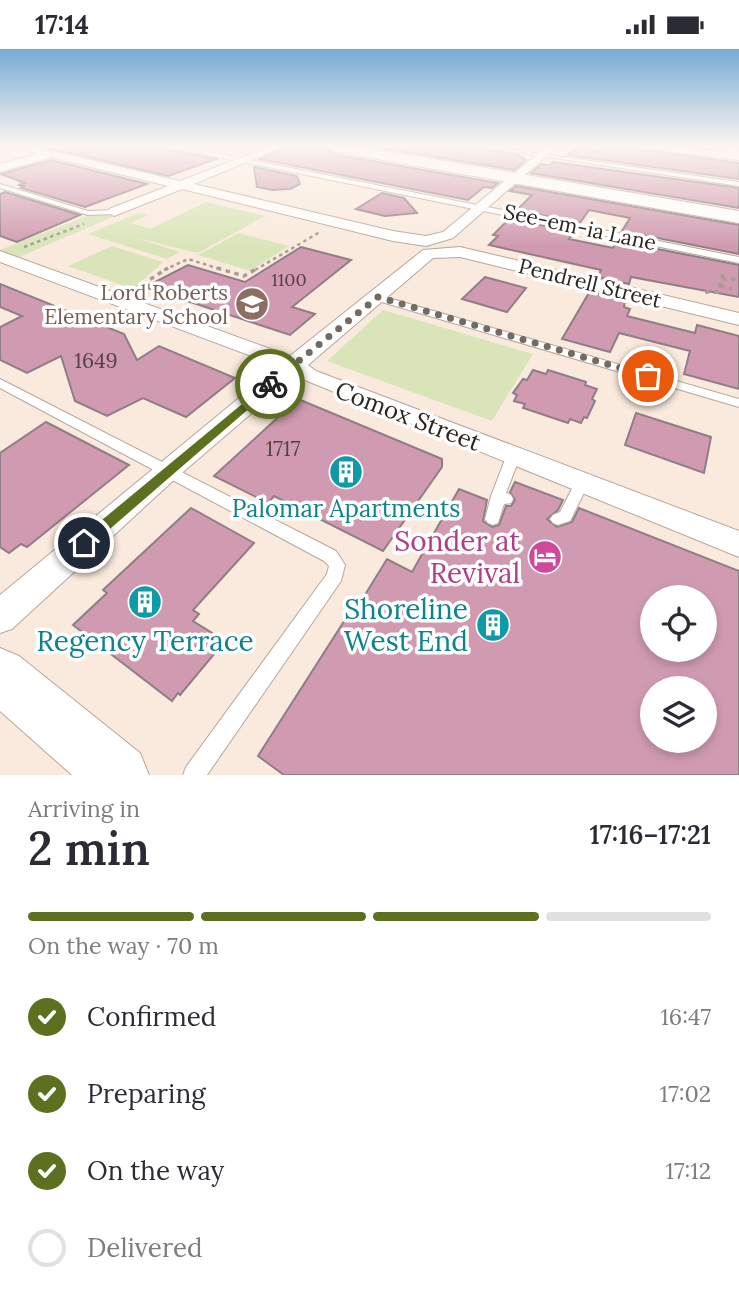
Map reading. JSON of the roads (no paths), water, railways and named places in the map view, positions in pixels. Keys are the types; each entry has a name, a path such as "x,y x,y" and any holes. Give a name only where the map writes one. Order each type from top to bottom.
{"main road":[{"path":"526,180 739,217"},
{"path":"0,675 118,775"}],"street":[{"name":"Pendrell Street","path":"162,180 739,319"},
{"path":"114,212 196,180"},
{"path":"0,617 166,471 378,297 513,180"},
{"name":"Comox Street","path":"5,255 294,365 308,376 739,544"}],"lane":[{"name":"See-em-ia Lane","path":"343,180 739,260"},
{"path":"712,180 739,184"},
{"path":"0,186 88,213 114,212"},
{"path":"378,297 739,403"},
{"path":"0,383 330,556 337,565 335,576 194,775"},
{"path":"493,519 502,498 513,457"},
{"path":"558,519 565,517 582,483"}],"place":[{"name":"Lord Roberts Elementary School","path":"252,304"},
{"name":"Palomar Apartments","path":"346,472"},
{"name":"Sonder at Revival","path":"545,557"},
{"name":"Regency Terrace","path":"145,602"},
{"name":"Shoreline West End","path":"493,625"}]}
